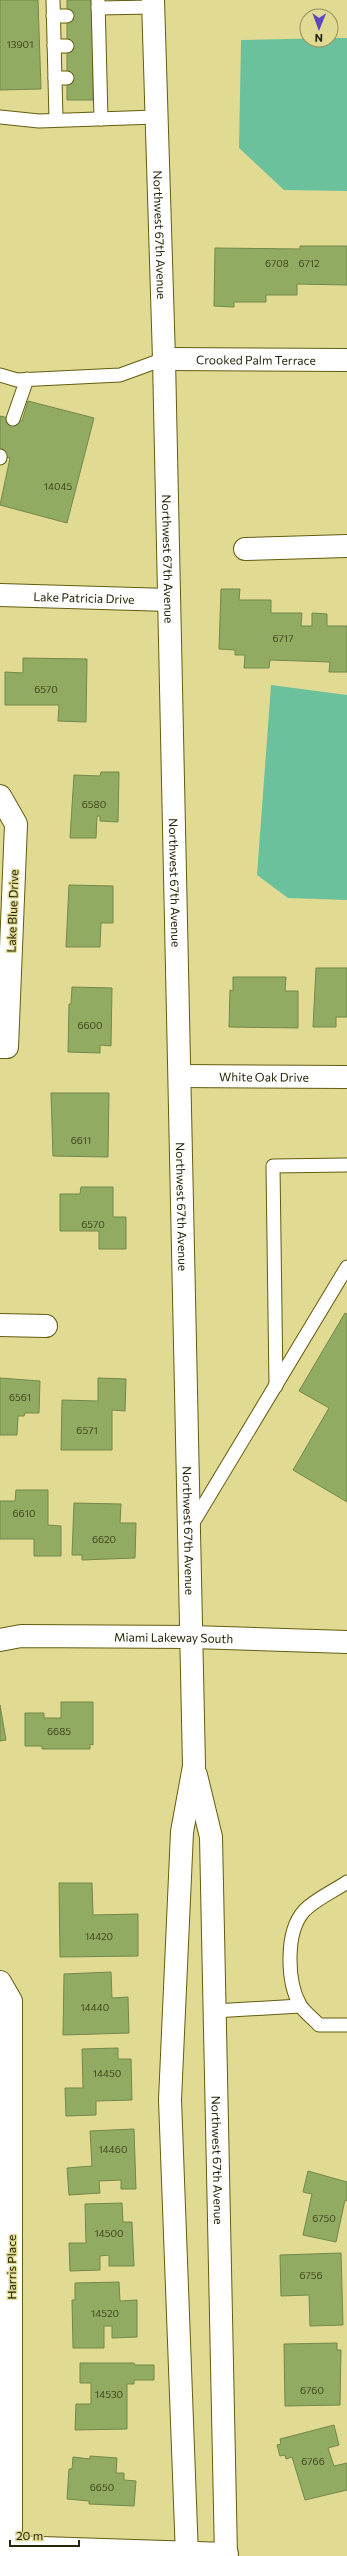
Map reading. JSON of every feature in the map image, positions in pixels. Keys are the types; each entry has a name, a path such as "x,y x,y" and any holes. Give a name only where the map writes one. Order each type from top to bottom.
{"main road":[{"name":"Northwest 67th Avenue","path":"153,4 164,359 194,1766 182,1832 170,2100 187,2554"},
{"name":"Crooked Palm Terrace","path":"164,359 347,360"},
{"path":"245,549 347,546"},
{"name":"Lake Patricia Drive","path":"0,595 168,600"},
{"name":"Lake Blue Drive","path":"0,796 16,824 7,1047 0,1047"},
{"name":"White Oak Drive","path":"180,1076 347,1077"},
{"path":"0,1325 46,1326"},
{"name":"Miami Lakeway South","path":"0,1640 21,1636 192,1637 347,1642"},
{"name":"Northwest 67th Avenue","path":"194,1766 210,1837 227,2555"},
{"name":"Harris Place","path":"0,1982 11,2001 11,2552"},
{"path":"11,2552 227,2555"}],"lane":[{"path":"53,0 53,16 60,46 61,78 56,120"},
{"path":"101,119 96,77 96,10 153,4"},
{"path":"53,16 67,16"},
{"path":"0,117 40,121 156,117"},
{"path":"0,375 17,380 120,375 164,359"},
{"path":"13,419 27,379"},
{"path":"276,1386 273,1166 347,1166"},
{"path":"189,1530 347,1267"},
{"path":"347,1882 304,1911 292,1930 290,1954 292,1979 300,2006 320,2025 347,2025"},
{"path":"214,2011 300,2006"}],"shaded area":[{"path":"339,38 347,38 347,191 284,190 239,148 241,40 299,39 299,48 339,48"},
{"path":"271,685 347,695 347,900 288,898 257,875"}],"building":[{"path":"0,0 38,0 41,89 0,90"},
{"path":"67,0 92,0 93,100 67,100"},
{"path":"300,246 347,246 347,285 297,284 297,295 266,295 266,302 234,302 234,307 214,306 215,248 300,249"},
{"path":"28,401 94,418 67,523 0,505 10,458 0,456 0,416 22,421"},
{"path":"221,589 240,589 239,600 271,600 271,613 302,613 301,626 312,626 312,613 327,614 327,626 347,626 347,672 329,672 330,662 270,660 269,668 244,668 245,655 235,655 235,650 219,649"},
{"path":"23,658 87,659 86,722 58,721 59,705 5,705 5,672 23,673"},
{"path":"101,772 119,772 118,822 100,821 100,816 97,816 96,838 70,838 74,775 100,776"},
{"path":"69,885 113,886 113,923 101,923 100,947 66,947"},
{"path":"316,968 347,968 347,1017 336,1017 336,1027 313,1027"},
{"path":"233,977 286,977 285,991 298,991 298,1028 229,1027 230,990 233,991"},
{"path":"72,987 112,988 111,1046 100,1045 100,1053 68,1052 69,1004 71,1004"},
{"path":"51,1093 109,1093 108,1157 53,1156"},
{"path":"81,1187 113,1187 113,1217 126,1217 126,1249 99,1249 99,1231 60,1231 60,1194 80,1194"},
{"path":"345,1313 347,1314 347,1502 293,1470 329,1408 299,1391"},
{"path":"0,1378 40,1381 39,1413 25,1413 24,1416 18,1416 17,1435 0,1435"},
{"path":"98,1378 126,1379 125,1411 112,1410 112,1450 61,1450 62,1400 98,1401"},
{"path":"16,1490 48,1490 48,1525 61,1526 61,1556 34,1556 34,1539 0,1539 0,1501 15,1501"},
{"path":"74,1503 121,1504 120,1523 136,1523 135,1558 82,1560 82,1555 72,1555"},
{"path":"61,1702 93,1702 93,1745 90,1744 90,1749 42,1749 42,1746 25,1746 25,1713 44,1713 44,1718 61,1718"},
{"path":"0,1705 6,1740 0,1741"},
{"path":"59,1883 92,1883 93,1915 138,1914 138,1956 60,1957"},
{"path":"111,1972 112,1998 128,1997 129,2033 63,2035 64,1974"},
{"path":"118,2048 118,2059 131,2059 132,2100 96,2101 96,2115 66,2116 65,2088 83,2088 82,2049"},
{"path":"134,2129 136,2189 121,2189 121,2180 99,2181 100,2193 69,2195 67,2168 92,2166 90,2131"},
{"path":"308,2171 347,2182 347,2201 345,2200 336,2242 303,2235 312,2194 303,2192"},
{"path":"122,2203 123,2222 132,2222 134,2266 109,2266 109,2255 100,2256 100,2270 70,2271 69,2243 86,2243 85,2204"},
{"path":"341,2253 343,2325 310,2326 309,2295 281,2296 280,2255"},
{"path":"119,2282 120,2301 137,2300 137,2337 112,2338 112,2326 104,2326 104,2348 73,2348 72,2300 75,2300 75,2283"},
{"path":"337,2343 337,2350 341,2350 340,2405 285,2406 284,2344"},
{"path":"80,2363 134,2363 135,2365 154,2365 154,2380 134,2380 134,2384 127,2384 127,2429 75,2430 76,2404 91,2404 91,2383 80,2383"},
{"path":"334,2425 339,2445 328,2448 334,2466 347,2463 347,2490 305,2500 292,2457 286,2459 285,2455 280,2456 277,2445 281,2444 280,2439"},
{"path":"90,2456 117,2458 116,2473 124,2473 124,2480 136,2481 134,2506 89,2504 89,2501 67,2499 69,2469 72,2469 73,2457 90,2459"}]}
